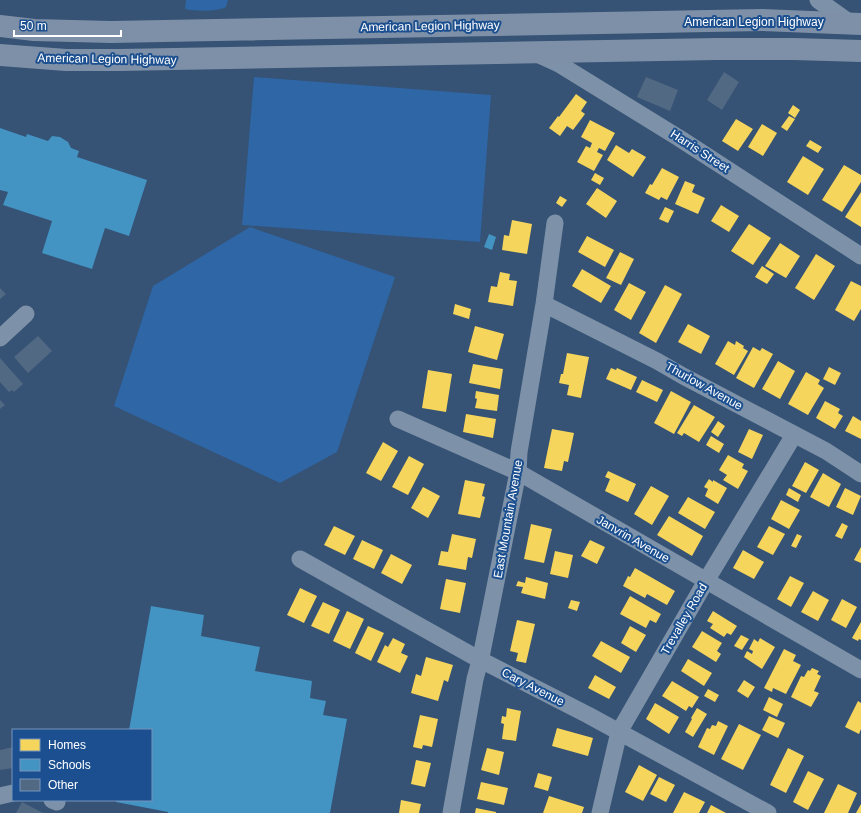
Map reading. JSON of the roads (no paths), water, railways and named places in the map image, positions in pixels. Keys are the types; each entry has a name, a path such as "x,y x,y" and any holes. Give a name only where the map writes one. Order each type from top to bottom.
{"highway":[{"name":"American Legion Highway","path":"0,26 34,30 111,32 755,20 855,23"},
{"name":"American Legion Highway","path":"0,55 66,60 119,60 768,49 861,52"}],"street":[{"path":"818,0 855,23"},
{"name":"Harris Street","path":"535,53 559,64 698,150 861,256"},
{"name":"East Mountain Avenue","path":"451,813 475,679 518,472 555,223"},
{"name":"Thurlow Avenue","path":"544,304 657,361 682,376 826,452 861,474"},
{"path":"0,338 26,314"},
{"name":"Janvrin Avenue","path":"398,419 518,472 861,670"},
{"name":"Trevalley Road","path":"600,813 619,732 706,581 794,435"},
{"name":"Cary Avenue","path":"300,559 480,660 588,715 768,813"},
{"path":"0,796 12,793"}]}
